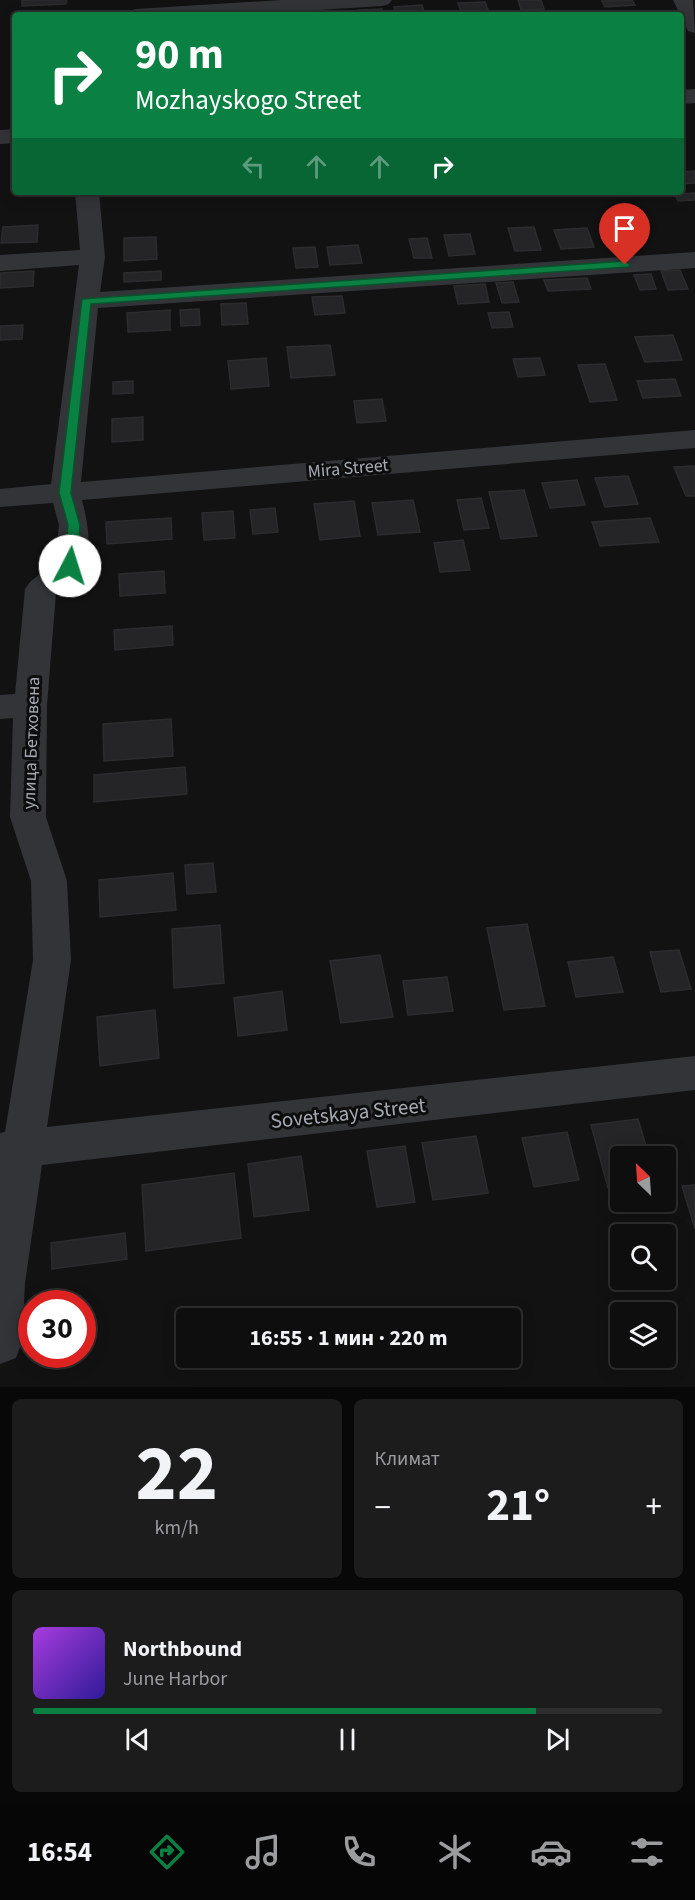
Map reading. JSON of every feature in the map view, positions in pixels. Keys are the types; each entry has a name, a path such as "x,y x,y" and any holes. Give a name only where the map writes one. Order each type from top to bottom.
{"street":[{"path":"185,12 382,0"},
{"path":"683,0 695,27"},
{"name":"улица Бетховена","path":"0,1342 12,1150 52,960 49,881 28,818 15,706 41,589 70,566 74,525 65,493 86,301 93,258 87,195"},
{"path":"0,263 93,258"},
{"path":"86,301 695,260"},
{"name":"Mira Street","path":"0,498 695,439"},
{"name":"Sovetskaya Street","path":"12,1150 695,1073"}],"building":[{"path":"22,0 67,0 66,4 22,6"},
{"path":"518,0 541,0 544,9 521,10"},
{"path":"632,0 635,5 605,7 602,1"},
{"path":"485,2 489,12 461,12 458,3"},
{"path":"422,5 424,12 395,12 394,7"},
{"path":"382,9 383,12 358,12 358,10"},
{"path":"695,171 695,183 684,184 684,172"},
{"path":"695,193 695,200 678,201 675,195"},
{"path":"38,225 37,242 1,243 3,227"},
{"path":"534,227 541,250 515,251 508,228"},
{"path":"587,228 594,247 561,249 554,230"},
{"path":"470,234 475,254 449,256 444,235"},
{"path":"156,237 157,259 124,261 124,238"},
{"path":"427,238 432,258 414,258 409,239"},
{"path":"358,245 362,263 330,265 327,247"},
{"path":"315,247 318,267 296,268 293,248"},
{"path":"680,270 688,289 668,290 661,271"},
{"path":"34,271 33,286 0,288 0,273"},
{"path":"161,271 161,280 124,282 124,273"},
{"path":"651,274 656,289 640,290 634,275"},
{"path":"587,278 591,289 548,291 544,280"},
{"path":"513,282 519,302 502,303 496,283"},
{"path":"485,284 489,302 458,304 454,286"},
{"path":"342,296 345,313 315,315 312,297"},
{"path":"246,303 248,324 222,325 221,304"},
{"path":"199,309 200,325 181,326 180,310"},
{"path":"170,310 170,330 128,332 127,313"},
{"path":"509,312 513,327 492,328 488,313"},
{"path":"23,325 22,339 0,340 0,326"},
{"path":"673,335 682,360 645,362 635,337"},
{"path":"330,345 335,375 291,378 287,347"},
{"path":"266,358 269,386 231,389 228,361"},
{"path":"540,358 545,375 518,377 513,359"},
{"path":"605,364 617,400 590,402 578,365"},
{"path":"675,379 681,396 643,398 637,381"},
{"path":"133,381 133,393 113,394 113,382"},
{"path":"382,399 386,421 357,423 354,401"},
{"path":"143,417 143,440 112,442 112,419"},
{"path":"695,466 695,496 686,496 674,467"},
{"path":"628,476 638,504 605,507 595,478"},
{"path":"577,480 585,505 550,508 542,483"},
{"path":"524,490 537,536 501,539 489,492"},
{"path":"481,498 489,528 464,530 457,500"},
{"path":"413,500 420,532 378,535 372,503"},
{"path":"354,501 360,536 320,540 314,504"},
{"path":"275,508 278,532 253,534 250,510"},
{"path":"233,511 235,538 204,540 202,513"},
{"path":"171,518 172,539 107,544 106,522"},
{"path":"650,518 659,542 600,546 592,522"},
{"path":"463,540 470,570 440,572 434,543"},
{"path":"164,571 165,593 120,596 119,574"},
{"path":"172,626 173,645 115,650 114,630"},
{"path":"171,719 173,756 104,761 103,724"},
{"path":"185,767 187,794 94,802 94,775"},
{"path":"213,863 216,892 187,894 185,865"},
{"path":"173,873 176,910 100,917 99,880"},
{"path":"527,924 545,1006 504,1010 487,928"},
{"path":"220,925 224,983 174,988 172,929"},
{"path":"679,950 691,989 661,992 650,952"},
{"path":"380,955 393,1017 341,1023 330,961"},
{"path":"613,957 623,992 576,997 568,962"},
{"path":"447,977 453,1011 408,1015 403,981"},
{"path":"282,991 287,1030 238,1036 234,998"},
{"path":"155,1010 159,1058 100,1066 97,1017"},
{"path":"638,1119 646,1146 610,1146 610,1188 608,1188 591,1125"},
{"path":"567,1132 579,1180 534,1187 522,1138"},
{"path":"476,1136 488,1193 433,1200 422,1143"},
{"path":"405,1146 415,1202 377,1207 367,1151"},
{"path":"301,1156 309,1210 254,1217 248,1164"},
{"path":"234,1173 241,1238 146,1251 142,1185"},
{"path":"695,1185 695,1229 682,1186"},
{"path":"125,1233 127,1259 52,1269 51,1243"}],"route":[{"path":"70,566 74,525 65,493 86,301 625,265"}]}
